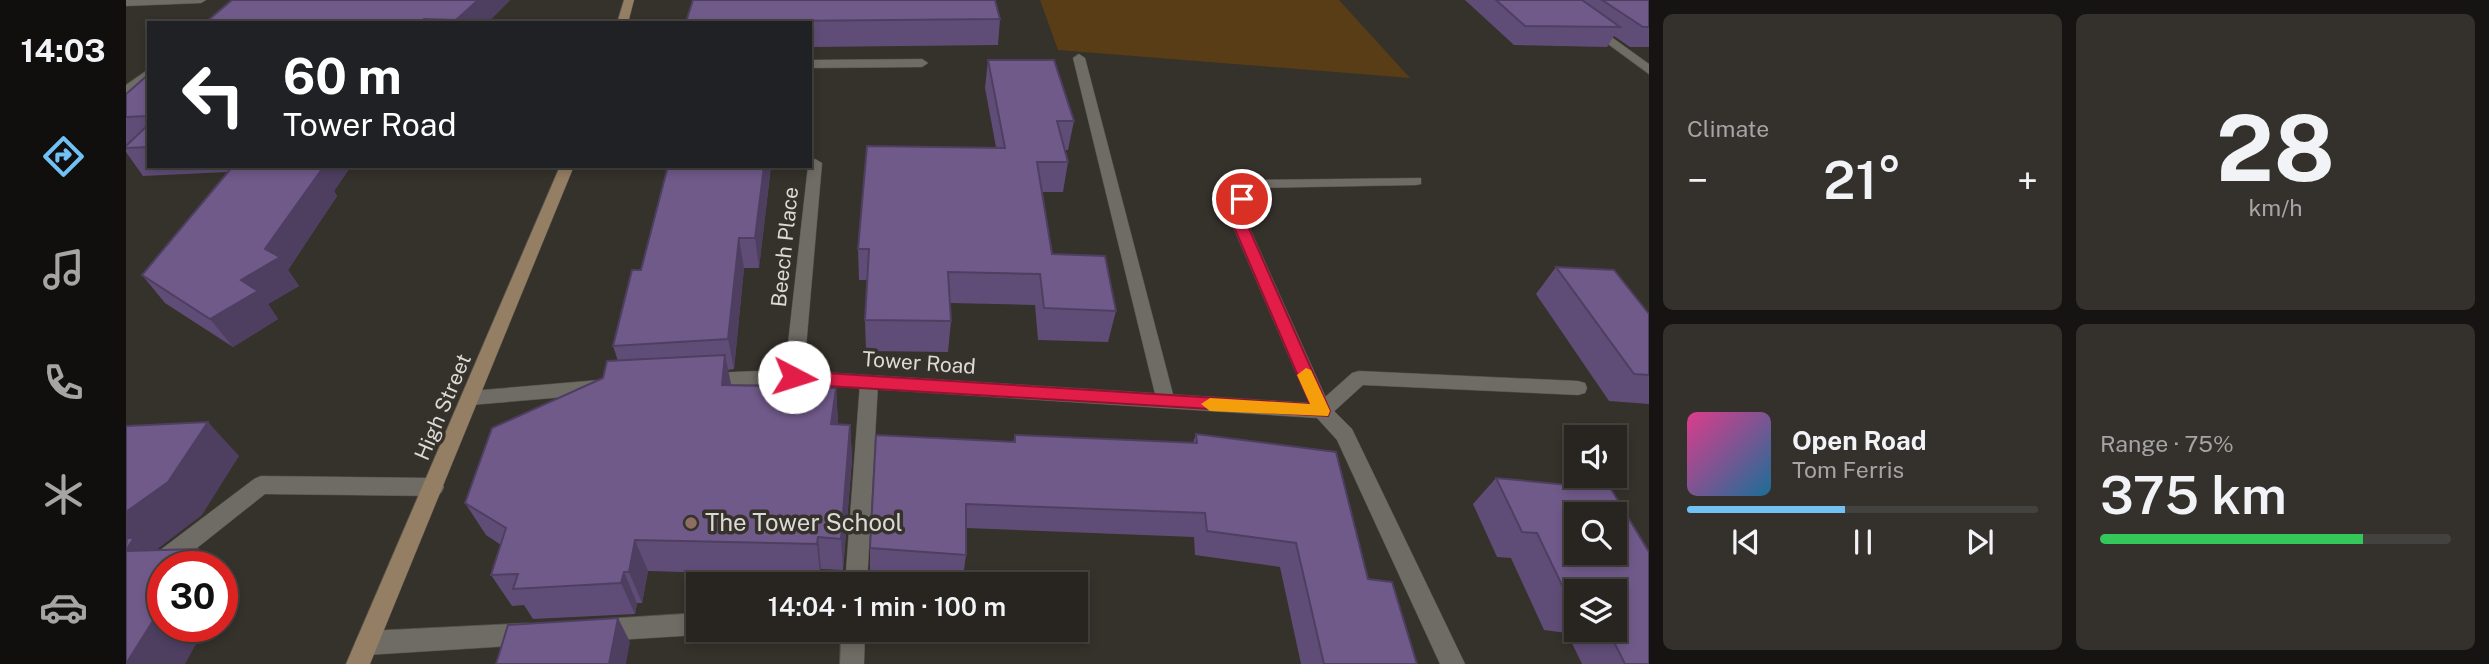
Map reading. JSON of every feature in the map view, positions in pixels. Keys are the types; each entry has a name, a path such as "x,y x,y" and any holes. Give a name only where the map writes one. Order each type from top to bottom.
{"main road":[{"path":"623,21 629,0"},
{"name":"High Street","path":"363,654 566,168"}],"street":[{"path":"126,3 201,0"},
{"path":"1553,0 1649,70"},
{"path":"1079,58 1166,402"},
{"path":"812,64 922,63"},
{"path":"126,91 147,75"},
{"name":"Beech Place","path":"794,377 815,163"},
{"path":"1416,181 1249,184 1235,213 1322,411 1345,435 1453,664"},
{"name":"Tower Road","path":"689,380 794,377 1322,411"},
{"path":"1322,411 1359,378 1578,388"},
{"path":"857,572 869,383"},
{"path":"471,398 621,385"},
{"path":"126,590 261,485 434,487"},
{"path":"572,631 686,625"},
{"path":"363,654 545,633"},
{"path":"852,664 853,642"}],"shaded area":[{"path":"1040,0 1339,0 1410,78 1058,50"}],"building":[{"path":"232,0 478,0 456,20 207,21"},
{"path":"693,0 995,0 1000,19 784,21 686,21"},
{"path":"1496,0 1582,0 1620,27 1525,26"},
{"path":"1602,0 1649,0 1649,27 1643,27"},
{"path":"988,60 1054,60 1074,121 1057,121 1068,162 1037,162 1052,254 1105,256 1116,311 1044,308 1040,274 948,272 951,321 865,320 869,249 858,249 867,146 1005,148"},
{"path":"147,76 147,116 126,117 126,94"},
{"path":"147,126 147,147 126,146"},
{"path":"231,168 322,169 265,249 280,257 241,280 258,291 210,319 142,275"},
{"path":"667,168 764,168 755,238 739,238 728,339 613,346 632,270 641,270"},
{"path":"1556,267 1614,270 1649,314 1649,375 1634,374"},
{"path":"725,355 722,385 836,388 831,424 850,425 841,539 818,537 817,544 635,540 629,572 624,572 621,583 513,589 518,574 491,575 506,528 465,503 492,428 603,378 607,361"},
{"path":"208,422 168,482 126,512 126,426"},
{"path":"1196,434 1336,452 1368,579 1392,582 1417,664 1324,664 1296,543 1207,531 1205,513 966,504 966,555 870,548 876,435 1015,442 1015,435 1197,443"},
{"path":"1496,478 1564,485 1564,488 1611,489 1619,502 1564,502 1564,565 1627,565 1627,516 1649,552 1649,664 1625,664 1614,642 1627,642 1627,579 1564,579 1564,589 1537,533 1522,532"},
{"path":"127,538 134,538 126,550 126,545"},
{"path":"198,549 147,551 147,631 126,664 126,551"},
{"path":"618,618 609,664 496,664 508,625"}],"slow traffic":[{"path":"1210,404 1322,411 1306,375"}],"place":[{"name":"The Tower School","path":"691,523"}],"route":[{"path":"794,377 1322,411 1235,213 1242,199"}]}
